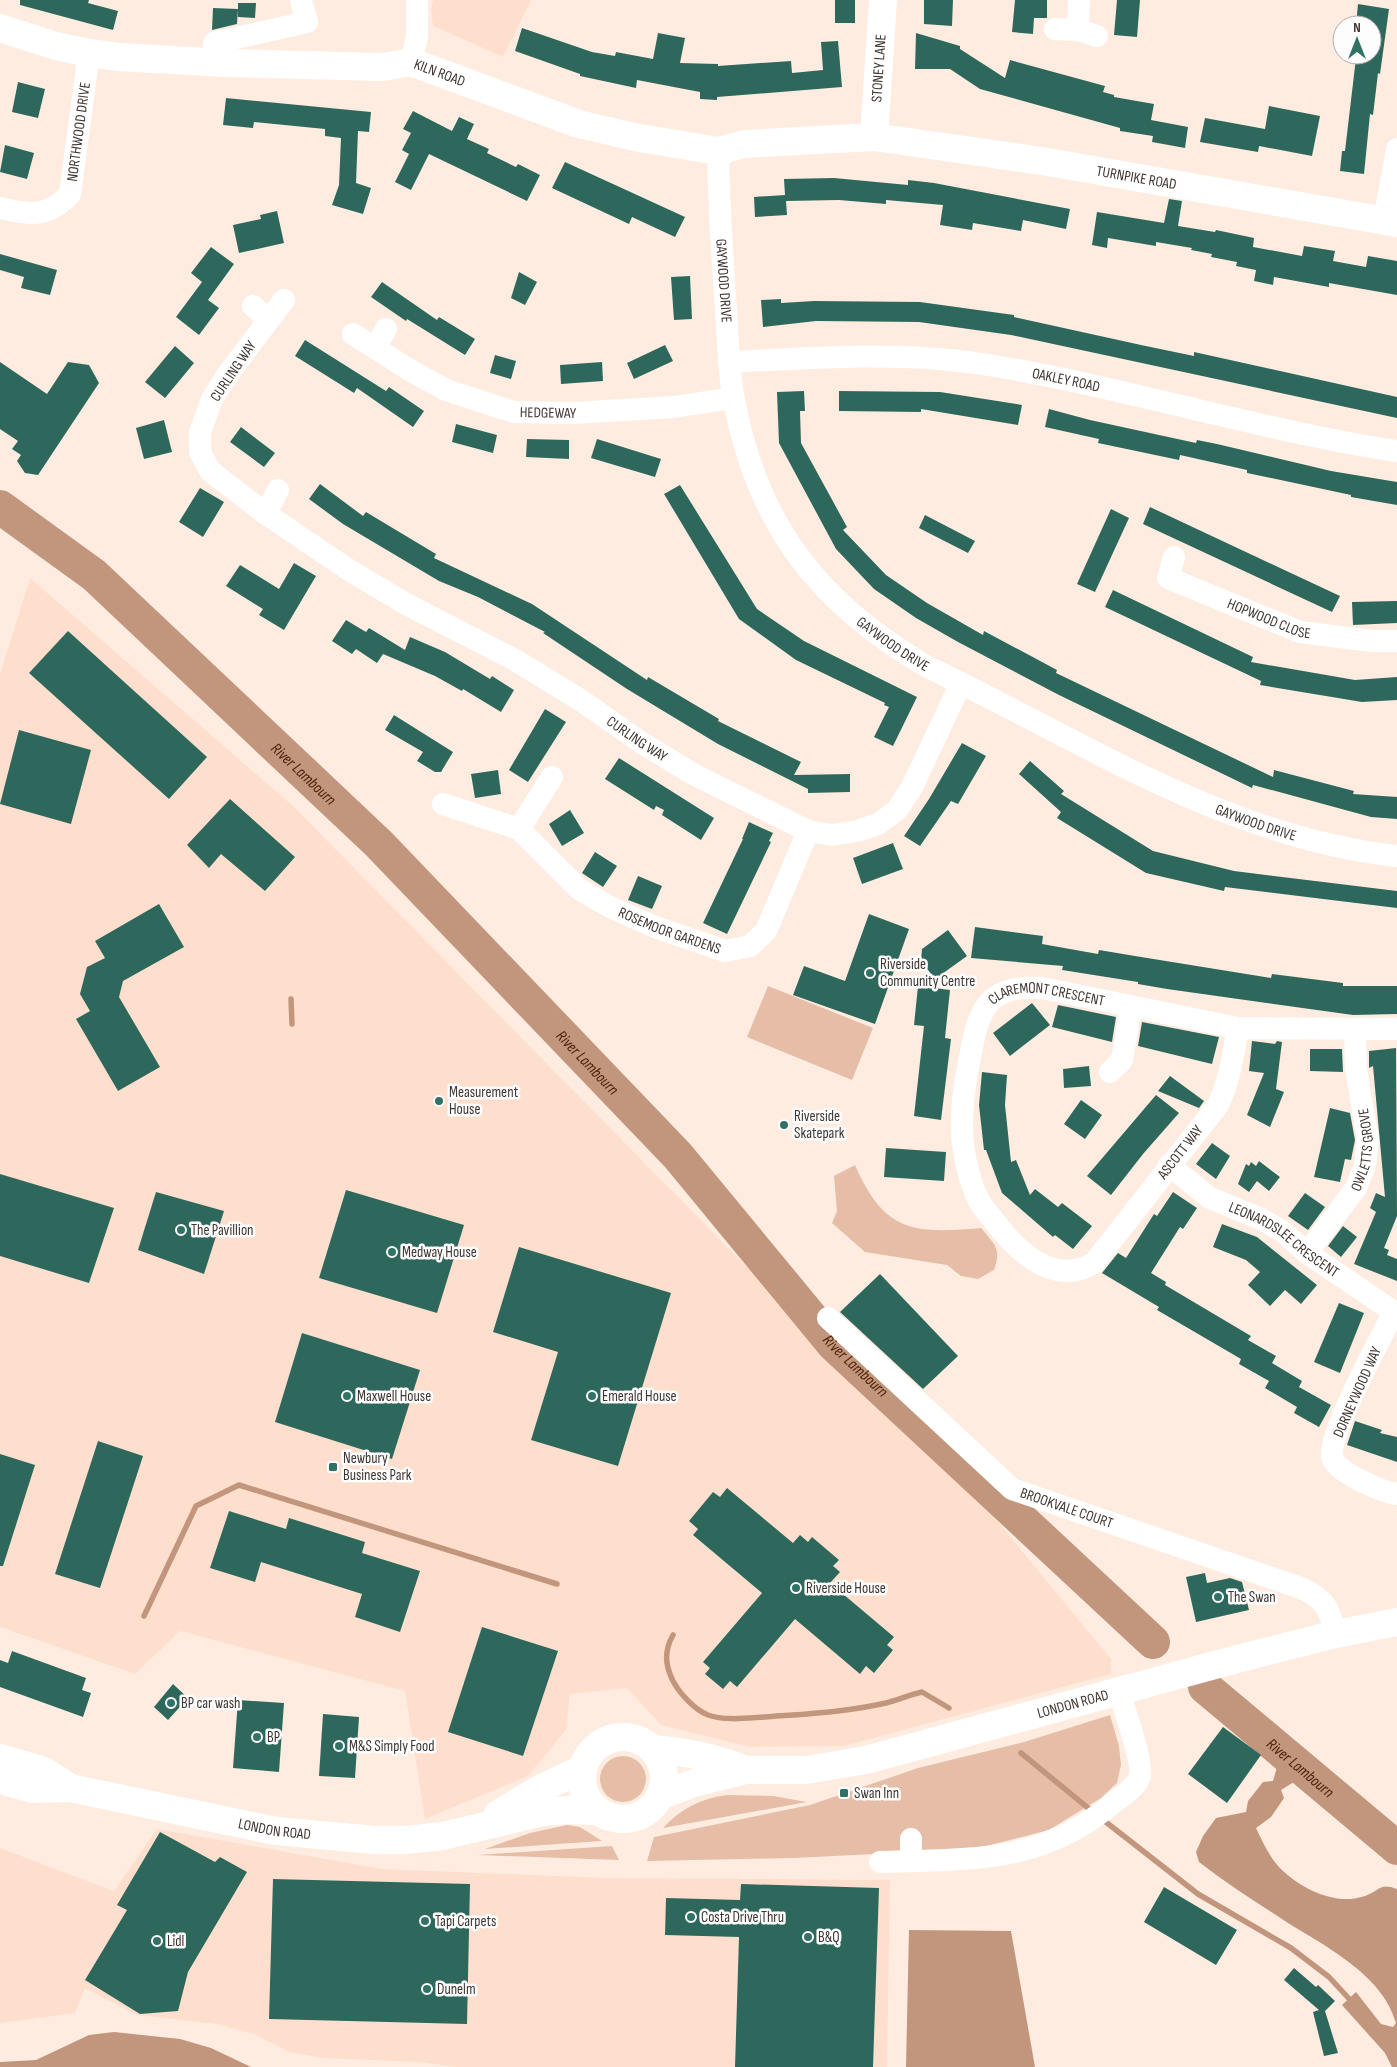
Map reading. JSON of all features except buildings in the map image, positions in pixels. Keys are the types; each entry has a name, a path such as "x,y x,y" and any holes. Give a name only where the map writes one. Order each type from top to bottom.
{"main road":[{"name":"STONEY LANE","path":"874,137 883,0"},
{"name":"KILN ROAD","path":"0,28 89,54 213,62 384,66 411,62 579,124 634,138 718,150 744,144 874,137"},
{"name":"TURNPIKE ROAD","path":"874,137 1048,162 1391,222"},
{"name":"LONDON ROAD","path":"660,1796 691,1784 746,1770 806,1770 866,1760 1119,1692 1237,1658 1336,1634 1397,1622"},
{"path":"629,1737 642,1741 660,1759 664,1771 664,1784 660,1796 650,1809 632,1819 620,1820 607,1817 596,1811 583,1792 582,1769 589,1754 607,1740 629,1737"},
{"name":"LONDON ROAD","path":"652,1749 682,1751 711,1757 746,1770"},
{"name":"LONDON ROAD","path":"0,1758 44,1771 70,1788"},
{"name":"LONDON ROAD","path":"480,1826 538,1790 582,1769"},
{"name":"LONDON ROAD","path":"0,1780 33,1789 70,1788 276,1831 329,1837 405,1840 443,1836 543,1812 596,1811"}],"street":[{"path":"213,62 214,43 307,22 301,0"},
{"path":"1055,29 1088,33 1079,0"},
{"path":"411,62 416,36 419,1"},
{"name":"NORTHWOOD DRIVE","path":"0,208 21,213 45,212 56,207 70,194 89,54"},
{"path":"1391,222 1397,149"},
{"name":"GAYWOOD DRIVE","path":"718,150 729,362 734,398 745,448 766,503 797,556 814,578 842,606 894,647 1172,791 1216,810 1291,835 1397,856"},
{"name":"CURLING WAY","path":"284,300 260,313 212,398 200,432 200,452 210,471 266,514 349,570 408,605 514,660 582,701 642,743 693,774 808,831 832,835 857,831 878,824 897,810 912,787 961,683"},
{"name":"HEDGEWAY","path":"353,334 381,339 446,390 514,412 573,413 674,407 734,398"},
{"name":"OAKLEY ROAD","path":"729,362 852,356 981,364 1397,451"},
{"path":"266,514 278,490"},
{"name":"HOPWOOD CLOSE","path":"1174,557 1168,578 1300,632 1372,641 1397,641"},
{"path":"519,829 552,777"},
{"name":"ROSEMOOR GARDENS","path":"443,804 519,829 579,889 610,907 655,927 725,951 750,946 766,931 808,831"},
{"name":"CLAREMONT CRESCENT","path":"1094,1263 1075,1271 1042,1266 1019,1251 978,1200 969,1176 964,1151 963,1095 979,1017 996,996 1008,989 1024,986 1042,988 1238,1028 1397,1029"},
{"path":"1110,1072 1122,1060 1130,1006"},
{"name":"ASCOTT WAY","path":"1094,1263 1218,1105 1226,1089 1238,1028"},
{"name":"OWLETTS GROVE","path":"1307,1253 1356,1188 1365,1166 1368,1140 1356,1069 1355,1029"},
{"name":"LEONARDSLEE CRESCENT","path":"1169,1166 1210,1198 1261,1218 1282,1231 1307,1253 1395,1313"},
{"name":"DORNEYWOOD WAY","path":"1395,1313 1346,1411 1334,1444 1332,1458 1337,1466 1346,1473 1397,1494"},
{"name":"BROOKVALE COURT","path":"828,1318 1012,1489 1317,1595 1326,1604 1336,1634"},
{"path":"880,1862 911,1850 1014,1853 1072,1832 1094,1818 1135,1784 1140,1772 1119,1692"}],"shaded area":[{"path":"433,0 531,0 503,57 433,26 431,9"},
{"name":"Newbury Business Park","path":"30,578 293,806 999,1523 1111,1659 1111,1674 844,1746 750,1747 661,1725 627,1688 570,1694 566,1730 528,1776 425,1819 405,1691 180,1631 135,1674 0,1627 0,674"},
{"path":"768,986 873,1028 852,1080 747,1037"},
{"path":"855,1165 877,1204 890,1216 903,1224 937,1230 981,1228 997,1251 994,1270 978,1279 961,1276 947,1265 865,1252 832,1223 837,1211 834,1176"},
{"path":"1110,1715 1119,1746 1121,1765 1117,1783 1101,1798 1049,1830 975,1849 794,1858 647,1861 654,1837 810,1805 918,1768 1024,1742"},
{"path":"628,1756 640,1762 645,1770 645,1788 640,1796 632,1801 618,1802 606,1796 601,1788 600,1774 606,1762 614,1757"},
{"path":"1277,1767 1294,1782 1281,1790 1284,1798 1271,1817 1256,1828 1271,1857 1279,1867 1291,1878 1311,1890 1332,1897 1354,1899 1387,1886 1397,1889 1397,2067 1392,2067 1385,2053 1342,2005 1356,1992 1381,2024 1393,2027 1396,2023 1389,2005 1378,1989 1349,1962 1251,1899 1199,1862 1196,1852 1203,1836 1216,1818 1246,1812 1248,1801 1263,1782 1273,1781"},
{"path":"727,1795 773,1796 807,1802 663,1828 684,1810 700,1802"},
{"path":"567,1825 580,1827 602,1841 485,1849 530,1833"},
{"path":"157,1829 382,1869 605,1878 890,1880 887,2067 455,2067 421,2062 322,2058 289,2052 254,2034 217,2024 137,2015 85,1988 75,2013 0,2023 0,1848 114,1891"},
{"path":"612,1846 619,1860 478,1855"},
{"path":"909,1930 1011,1931 1035,2067 906,2067"},
{"path":"114,2032 180,2039 211,2048 251,2067 0,2067 0,2062 36,2060 89,2035"}],"waterway":[{"name":"River Lambourn","path":"0,507 94,575 379,844 678,1156 833,1344 1153,1642"},
{"path":"291,999 292,1024"},
{"path":"144,1616 196,1506 239,1485 557,1584"},
{"path":"673,1635 667,1652 668,1669 673,1681 693,1705 703,1713 715,1717 729,1719 841,1711 886,1703 922,1692 949,1708"},
{"name":"River Lambourn","path":"1205,1687 1397,1848"},
{"path":"1021,1753 1093,1812"},
{"path":"1102,1819 1198,1894 1291,1948 1329,1977 1353,2003"}],"place":[{"name":"Riverside Community Centre","path":"870,973"},
{"name":"Measurement House","path":"439,1101"},
{"name":"Riverside Skatepark","path":"784,1125"},
{"name":"The Pavillion","path":"181,1230"},
{"name":"Medway House","path":"392,1252"},
{"name":"Maxwell House","path":"347,1396"},
{"name":"Emerald House","path":"592,1396"},
{"name":"Newbury Business Park","path":"333,1467"},
{"name":"Riverside House","path":"796,1588"},
{"name":"The Swan","path":"1218,1597"},
{"name":"BP car wash","path":"171,1703"},
{"name":"BP","path":"257,1737"},
{"name":"M&S Simply Food","path":"339,1746"},
{"name":"Swan Inn","path":"844,1793"},
{"name":"Costa Drive Thru","path":"691,1917"},
{"name":"Tapi Carpets","path":"425,1921"},
{"name":"B&Q","path":"808,1937"},
{"name":"Lidl","path":"157,1941"},
{"name":"Dunelm","path":"427,1989"}]}
